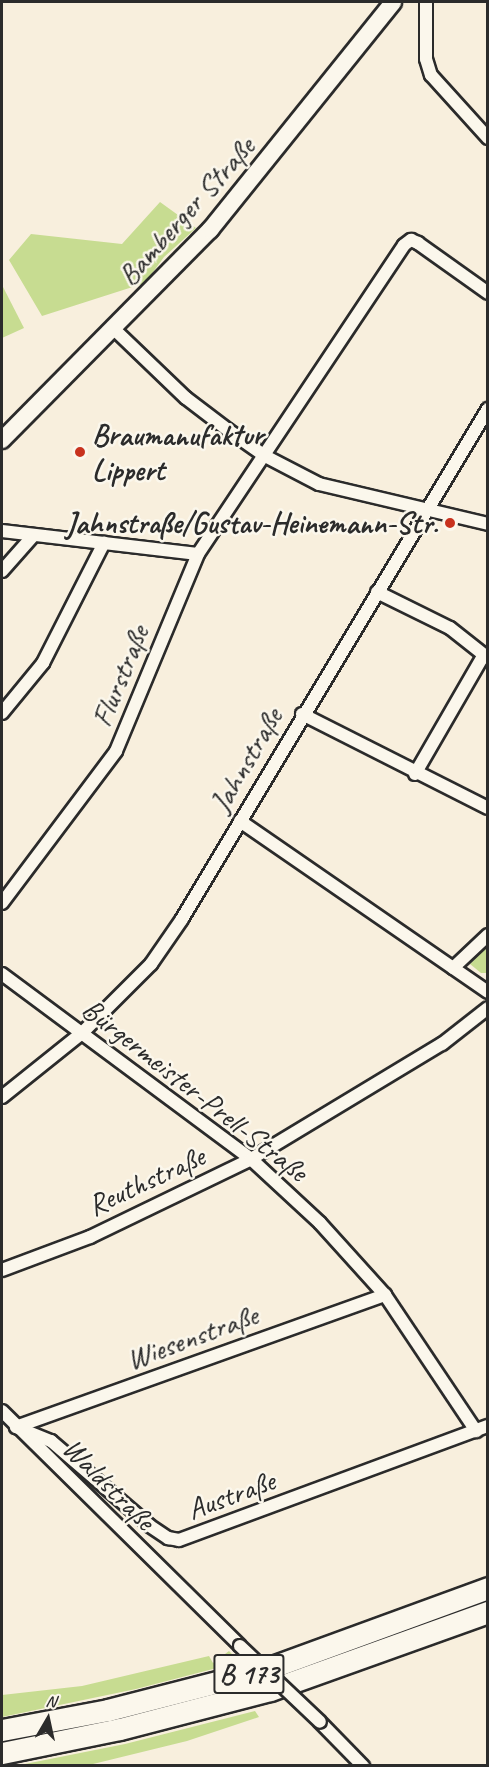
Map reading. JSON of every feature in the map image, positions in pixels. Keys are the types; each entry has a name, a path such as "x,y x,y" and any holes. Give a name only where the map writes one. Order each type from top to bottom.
{"highway":[{"name":"B 173","path":"2,1730 108,1710 264,1670 488,1588"},
{"name":"B 173","path":"2,1753 120,1729 270,1690 488,1612"}],"street":[{"name":"Bamberger Straße","path":"2,440 115,330 210,230 393,2"},
{"path":"426,2 426,59 431,75 488,138"},
{"name":"Flurstraße","path":"2,903 116,751 140,700 198,554 404,245 411,240 418,243 488,292"},
{"path":"115,330 186,398 265,456 319,484 488,524"},
{"name":"Jahnstraße","path":"2,1096 82,1033 151,964 240,821 424,510 488,409"},
{"path":"2,531 198,554"},
{"path":"2,571 33,536"},
{"path":"2,713 43,663 104,543"},
{"path":"377,592 450,628 485,657 415,774"},
{"path":"302,714 415,774 488,808"},
{"path":"240,821 488,992"},
{"path":"453,968 488,934"},
{"name":"Bürgermeister-Prell-Straße","path":"2,974 251,1159 327,1231 385,1295 482,1429"},
{"name":"Reuthstraße","path":"2,1270 90,1237 251,1159 424,1056 488,1008"},
{"name":"Wiesenstraße","path":"16,1427 385,1295"},
{"name":"Waldstraße","path":"2,1411 363,1766"},
{"name":"Austraße","path":"16,1427 51,1441 150,1526 168,1538 180,1540 482,1429"}],"green space":[{"path":"160,202 196,228 164,257 145,283 42,316 9,260 31,234 122,244"},
{"path":"2,285 24,328 2,338"},
{"path":"487,946 487,973 481,973 470,964"},
{"path":"229,1651 240,1662 136,1689 2,1717 2,1695 82,1686 209,1656 213,1663"},
{"path":"255,1711 259,1717 187,1741 89,1765 20,1765 125,1744"}],"place":[{"name":"Braumanufaktur Lippert","path":"80,452"},
{"name":"Jahnstraße/Gustav-Heinemann-Str.","path":"450,523"}]}
